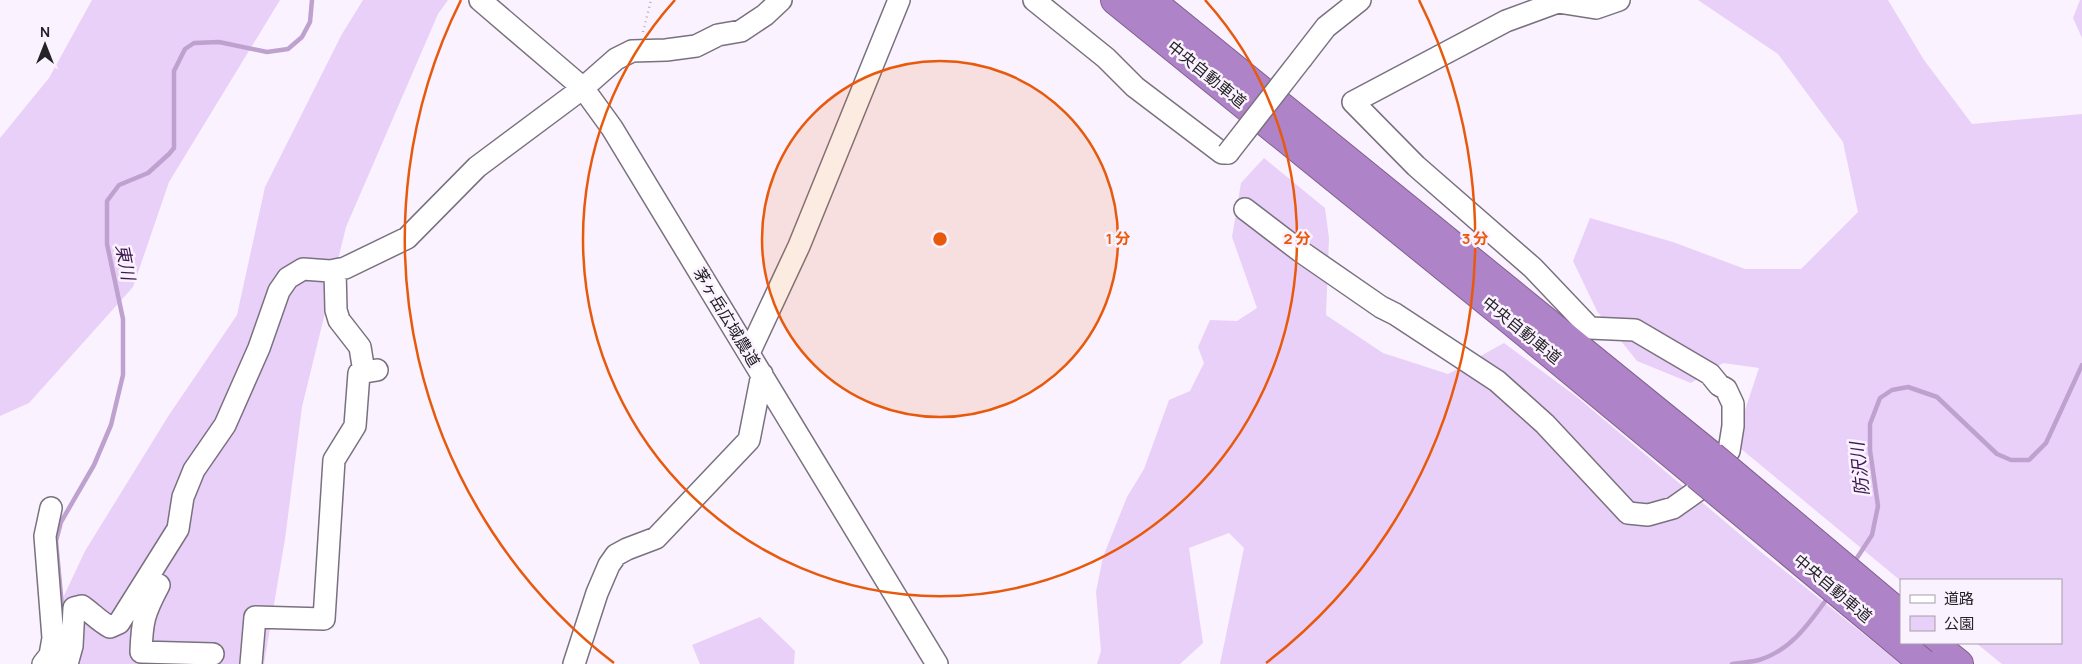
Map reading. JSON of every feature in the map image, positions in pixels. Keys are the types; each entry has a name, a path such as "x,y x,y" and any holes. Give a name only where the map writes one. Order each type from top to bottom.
{"highway":[{"name":"中央自動車道","path":"1115,0 1502,312 1900,614"},
{"name":"中央自動車道","path":"1150,0 1900,629"},
{"name":"中央自動車道","path":"1918,644 1930,654 1959,664"}],"street":[{"name":"茅ヶ岳広域農道","path":"480,0 583,88 612,128 762,374 857,535 937,664"},
{"path":"67,664 72,646 74,608 82,606 94,614 102,623 110,627 119,623 178,529 183,497 194,470 225,425 259,348 279,291 288,278 303,269 335,270 345,268 407,238 477,167 583,88 616,59 632,51 666,50 696,46 718,35 741,31 765,15 781,0"},
{"path":"749,353 799,246 899,0"},
{"path":"1034,0 1106,58 1135,88 1222,153 1228,154 1326,27 1360,0"},
{"path":"1245,209 1300,251 1373,301 1497,381 1545,424 1628,513 1648,516 1673,508 1697,491 1729,451 1733,426 1733,404 1726,389 1710,374 1634,330 1590,328 1533,268 1416,166 1353,102 1506,21 1558,2 1596,8 1618,0"},
{"path":"251,664 255,617 324,619 334,460 355,426 359,373 370,371 360,348 339,320 336,310 335,270"},
{"path":"574,664 597,593 616,554 656,538 750,440 762,374"},
{"path":"43,664 50,654 53,638 45,536 51,508"},
{"path":"157,564 167,572 146,609 142,627 141,652 178,658 213,654"}],"path":[{"path":"632,51 642,35 651,0"}],"green space":[{"path":"92,0 280,0 169,182 133,287 29,403 0,416 0,138 49,78"},
{"path":"363,0 448,0 438,14 346,227 302,407 285,539 264,664 32,664 85,551 169,415 237,315 265,187 342,34"},
{"path":"1698,0 1888,0 1924,60 1972,124 2082,114 2082,664 2002,664 1977,644 2062,644 2062,579 1900,580 1734,443 1759,368 1723,363 1691,383 1637,361 1597,311 1573,261 1590,218 1673,242 1745,269 1801,269 1858,212 1843,142 1778,54"},
{"path":"2080,0 2082,0 2082,38 2073,18"},
{"path":"1264,158 1325,208 1329,238 1326,315 1383,353 1448,374 1504,343 1577,397 1761,552 1901,664 1220,664 1244,548 1229,533 1189,548 1203,643 1180,664 1097,664 1101,651 1096,592 1103,557 1127,497 1144,469 1169,400 1190,391 1204,363 1198,347 1210,320 1237,321 1257,308 1232,237 1241,183"},
{"path":"760,617 795,651 794,664 700,664 692,645"}],"waterway":[{"name":"東川","path":"63,618 56,541 61,522 94,465 111,425 123,375 123,319 107,244 107,201 119,185 148,173 174,148 174,71 185,49 194,43 219,42 267,52 288,49 302,37 310,22 312,0"},
{"name":"防沢川","path":"1853,564 1872,535 1878,506 1870,450 1870,424 1880,398 1892,390 1908,387 1937,397 1997,454 2011,460 2029,460 2046,443 2082,365"},
{"name":"防沢川","path":"1732,664 1759,660 1771,655 1791,642 1815,616 1829,596"}]}
